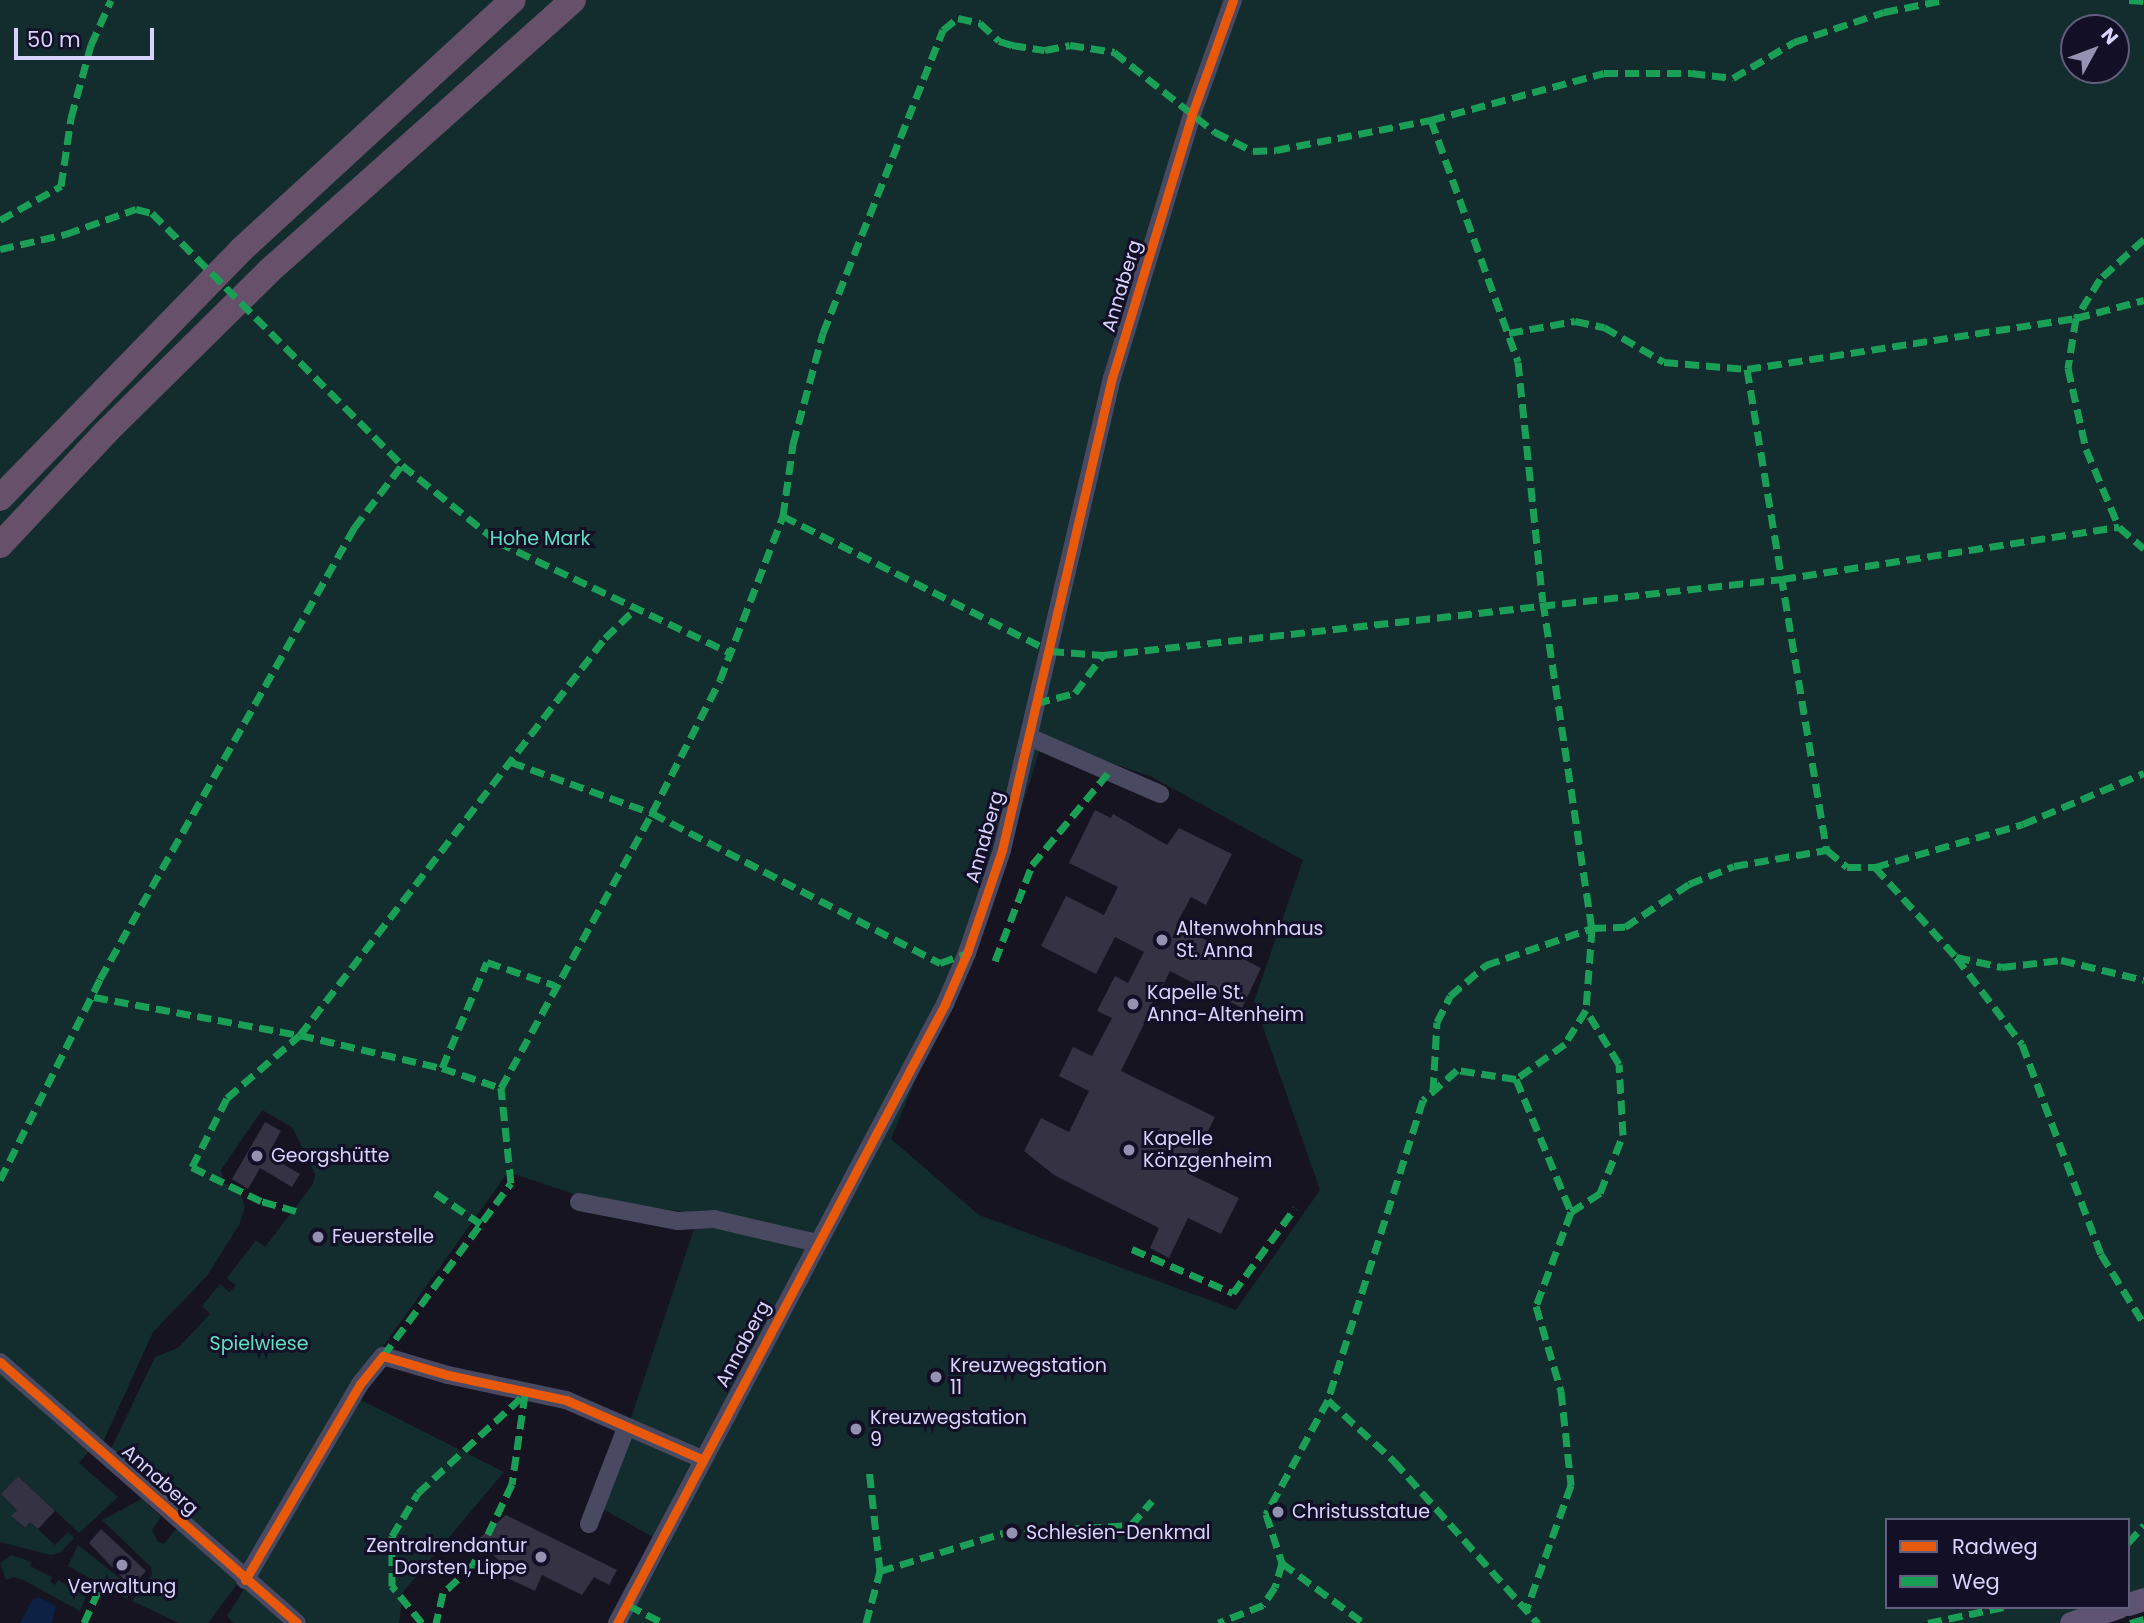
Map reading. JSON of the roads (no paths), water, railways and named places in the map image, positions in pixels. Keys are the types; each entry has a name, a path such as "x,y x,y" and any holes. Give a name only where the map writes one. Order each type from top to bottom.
{"highway":[{"path":"0,498 241,250 513,0"},
{"path":"0,545 106,432 270,271 573,0"}],"main road":[{"path":"2071,1623 2112,1609"}],"street":[{"name":"Annaberg","path":"617,1623 945,1004 967,953 1002,850 1112,378 1192,114 1233,0"},
{"path":"1029,737 1160,794"},
{"path":"579,1202 678,1221 714,1219 817,1243"},
{"path":"245,1580 360,1384 383,1356 448,1376 566,1400 702,1459"},
{"name":"Annaberg","path":"0,1362 297,1623"},
{"path":"589,1524 626,1428"}],"water":[{"path":"39,1597 56,1606 52,1623 20,1623 33,1599"}],"place":[{"name":"Altenwohnhaus St. Anna","path":"1162,940"},
{"name":"Kapelle St. Anna-Altenheim","path":"1133,1004"},
{"name":"Kapelle Könzgenheim","path":"1129,1150"},
{"name":"Georgshütte","path":"257,1156"},
{"name":"Feuerstelle","path":"318,1237"},
{"name":"Kreuzwegstation 11","path":"936,1377"},
{"name":"Kreuzwegstation 9","path":"856,1429"},
{"name":"Christusstatue","path":"1278,1512"},
{"name":"Schlesien-Denkmal","path":"1012,1533"},
{"name":"Zentralrendantur Dorsten, Lippe","path":"541,1557"},
{"name":"Verwaltung","path":"122,1565"}],"park label":[{"name":"Hohe Mark","path":"540,539"},
{"name":"Spielwiese","path":"259,1344"}]}
